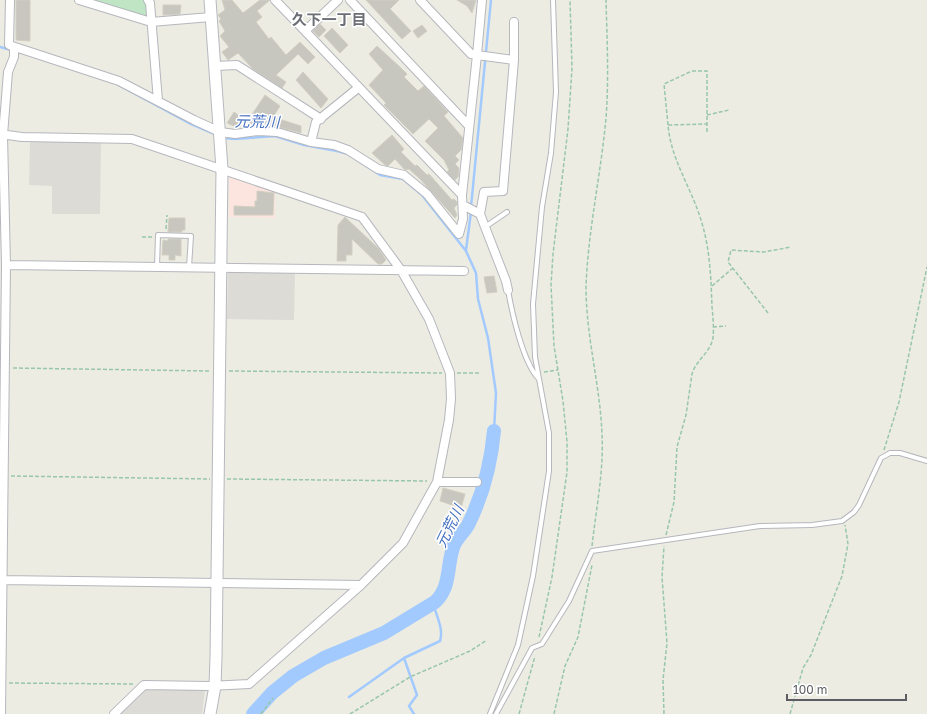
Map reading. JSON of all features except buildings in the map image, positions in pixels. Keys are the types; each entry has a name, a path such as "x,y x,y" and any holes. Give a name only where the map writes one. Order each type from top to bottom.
{"street":[{"path":"10,0 9,45 119,81 220,132 235,134 258,131 277,132 311,142 334,145 348,150 378,170 404,175 427,194 459,234 465,205 462,195 469,126 479,56 482,0"},
{"path":"78,0 151,22 211,17"},
{"path":"148,0 150,3 158,102"},
{"path":"210,0 222,169 217,582 214,686 210,714"},
{"path":"275,0 462,195"},
{"path":"305,31 338,0"},
{"path":"350,0 469,126"},
{"path":"420,0 471,54 514,60"},
{"path":"508,290 506,281 479,213 484,192 503,192 514,60 514,22"},
{"path":"1,714 1,582 6,265 1,135 8,72 14,57 14,47"},
{"path":"215,66 237,65 321,119"},
{"path":"311,142 316,122 358,88"},
{"path":"1,135 22,137 132,139 362,217 401,270 429,319 450,373 451,399 449,420 437,482 403,543 361,585 249,684 214,686 144,686 114,714"},
{"path":"465,205 479,213"},
{"path":"6,265 464,271"},
{"path":"437,482 477,482"},
{"path":"1,582 217,582 361,585"}],"lane":[{"path":"490,714 518,645 533,576 549,470 549,434 535,357 533,304 542,207 551,153 556,92 553,0"},
{"path":"485,227 507,212"},
{"path":"157,267 158,235 191,236 189,267"},
{"path":"508,290 512,315 534,373 539,379"},
{"path":"496,714 532,648 542,644 569,601 592,551 760,526 812,525 842,521 854,512 859,505 881,458 890,453 900,452 927,461"}],"path":[{"path":"519,714 537,646 552,577 567,472 567,442 563,401 554,346 552,285 553,254 568,129 572,68 570,0"},
{"path":"554,714 565,666 578,637 592,565 602,436 601,415 589,341 586,286 588,257 606,118 606,0"},
{"path":"664,714 663,695 667,643 662,577 665,540 674,502 677,447 686,415 692,374 694,368 710,347 713,327 712,286 708,253 701,220 671,148 664,84 692,71 706,71 707,132"},
{"path":"707,115 729,110"},
{"path":"668,125 707,124"},
{"path":"166,215 166,236"},
{"path":"142,237 158,238"},
{"path":"768,313 728,262 731,250 764,252 791,247"},
{"path":"881,458 899,402 927,267"},
{"path":"712,286 733,268"},
{"path":"713,327 726,326"},
{"path":"4,368 480,373"},
{"path":"538,373 558,370"},
{"path":"790,714 803,668 811,655 842,576 847,558 847,531 842,521"},
{"path":"350,714 410,677 470,651 488,640"},
{"path":"1,683 144,686"},
{"path":"261,714 273,698"}],"shaded area":[{"path":"30,141 101,143 100,214 52,214 52,186 29,185"},
{"path":"229,174 275,190 275,218 229,217"},
{"path":"228,270 295,272 294,320 227,319"},
{"path":"144,689 205,689 202,714 118,714"}],"green space":[{"path":"91,0 143,0 147,4 147,18"}],"waterway":[{"name":"元荒川","path":"471,207 491,0"},
{"name":"元荒川","path":"0,47 11,50"},
{"name":"元荒川","path":"115,83 189,123 217,135"},
{"name":"元荒川","path":"223,138 235,139 275,136 304,145 348,154 380,175 403,179 422,195 466,251 476,273 478,299 488,338 496,393 494,431"},
{"name":"元荒川","path":"466,250 471,212"},
{"name":"元荒川","path":"253,714 272,693 293,676 324,658 384,633 435,602 444,589 454,545 468,525 482,491 491,455 494,431"},
{"path":"414,714 409,706 417,695 404,658 440,641 441,632 433,603"},
{"path":"349,697 404,658"}],"district":[{"name":"久下一丁目","path":"329,19"}]}
